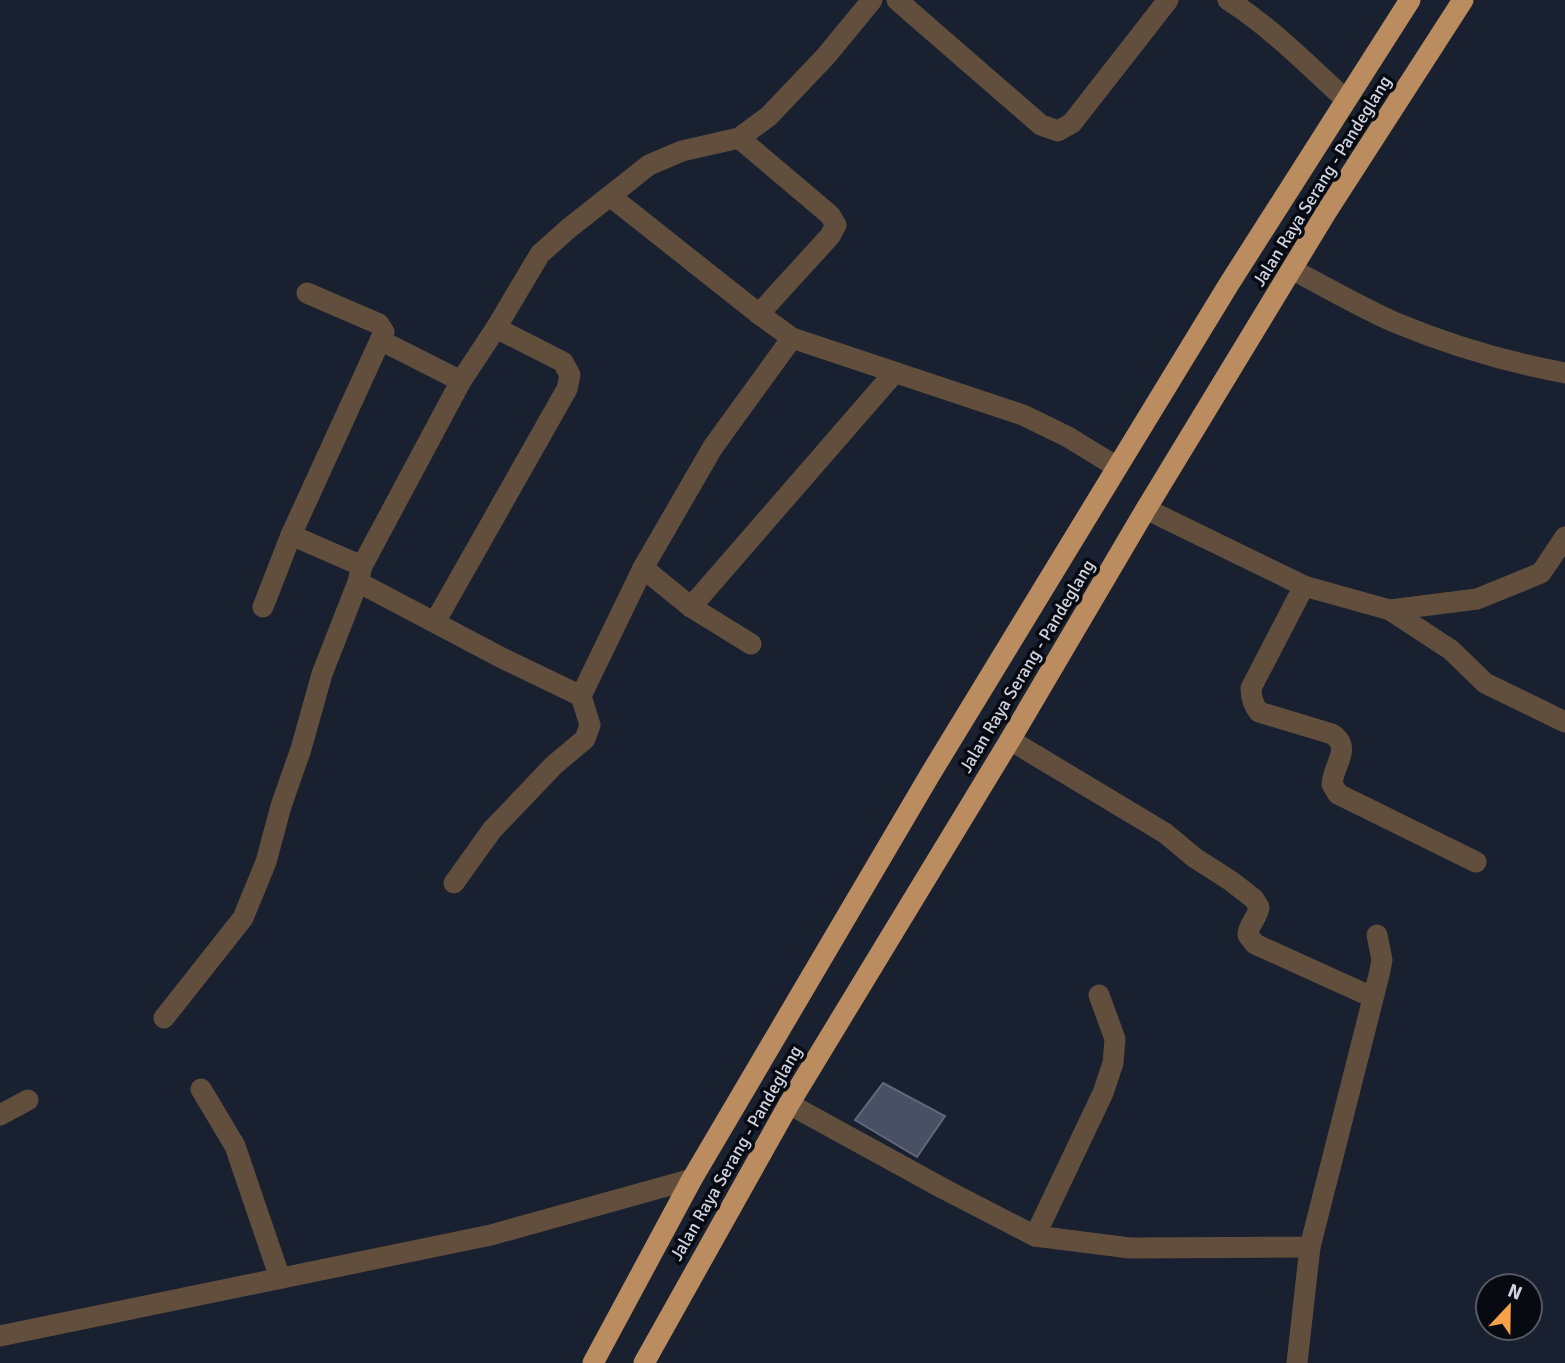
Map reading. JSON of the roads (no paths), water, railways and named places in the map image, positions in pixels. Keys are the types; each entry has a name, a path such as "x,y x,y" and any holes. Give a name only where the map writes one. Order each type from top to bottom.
{"highway":[{"name":"Jalan Raya Serang - Pandeglang","path":"593,1363 692,1179 931,774 1236,272 1410,0"},
{"name":"Jalan Raya Serang - Pandeglang","path":"644,1363 789,1104 1010,740 1146,509 1327,211 1463,0"}],"street":[{"path":"164,1018 243,918 266,862 322,674 360,574 461,381 540,254 649,165 682,151 739,138 769,116 826,56 872,0"},
{"path":"897,0 1041,125 1058,131 1072,122 1168,0"},
{"path":"1228,0 1280,38 1346,100"},
{"path":"739,138 830,215 836,225 830,236 759,314"},
{"path":"610,196 792,338 1023,415 1069,437 1117,467"},
{"path":"1293,270 1392,321 1459,347 1516,364 1565,373"},
{"path":"263,607 291,535 384,332 379,324 307,293"},
{"path":"435,622 567,389 570,375 563,362 496,328"},
{"path":"454,883 492,831 554,765 585,739 590,725 581,696 643,568 713,447 792,338"},
{"path":"380,340 461,381"},
{"path":"691,607 895,372"},
{"path":"1146,509 1304,586 1390,610 1451,650 1485,683 1565,722"},
{"path":"291,535 360,574 435,622 581,696"},
{"path":"1390,610 1477,599 1541,572 1565,537"},
{"path":"643,568 691,607 751,644"},
{"path":"1304,586 1251,688 1255,708 1259,712 1332,734 1339,739 1342,753 1332,778 1332,784 1338,794 1476,862"},
{"path":"1010,740 1166,833 1195,858 1231,881 1254,900 1259,907 1258,915 1248,929 1248,935 1255,944 1372,997"},
{"path":"1297,1363 1310,1247 1382,960 1377,935"},
{"path":"1035,1236 1103,1093 1113,1063 1115,1039 1099,995"},
{"path":"201,1089 235,1146 281,1278"},
{"path":"0,1115 28,1100"},
{"path":"789,1104 1035,1236 1130,1248 1310,1247"},
{"path":"0,1336 491,1235 692,1179"}]}
